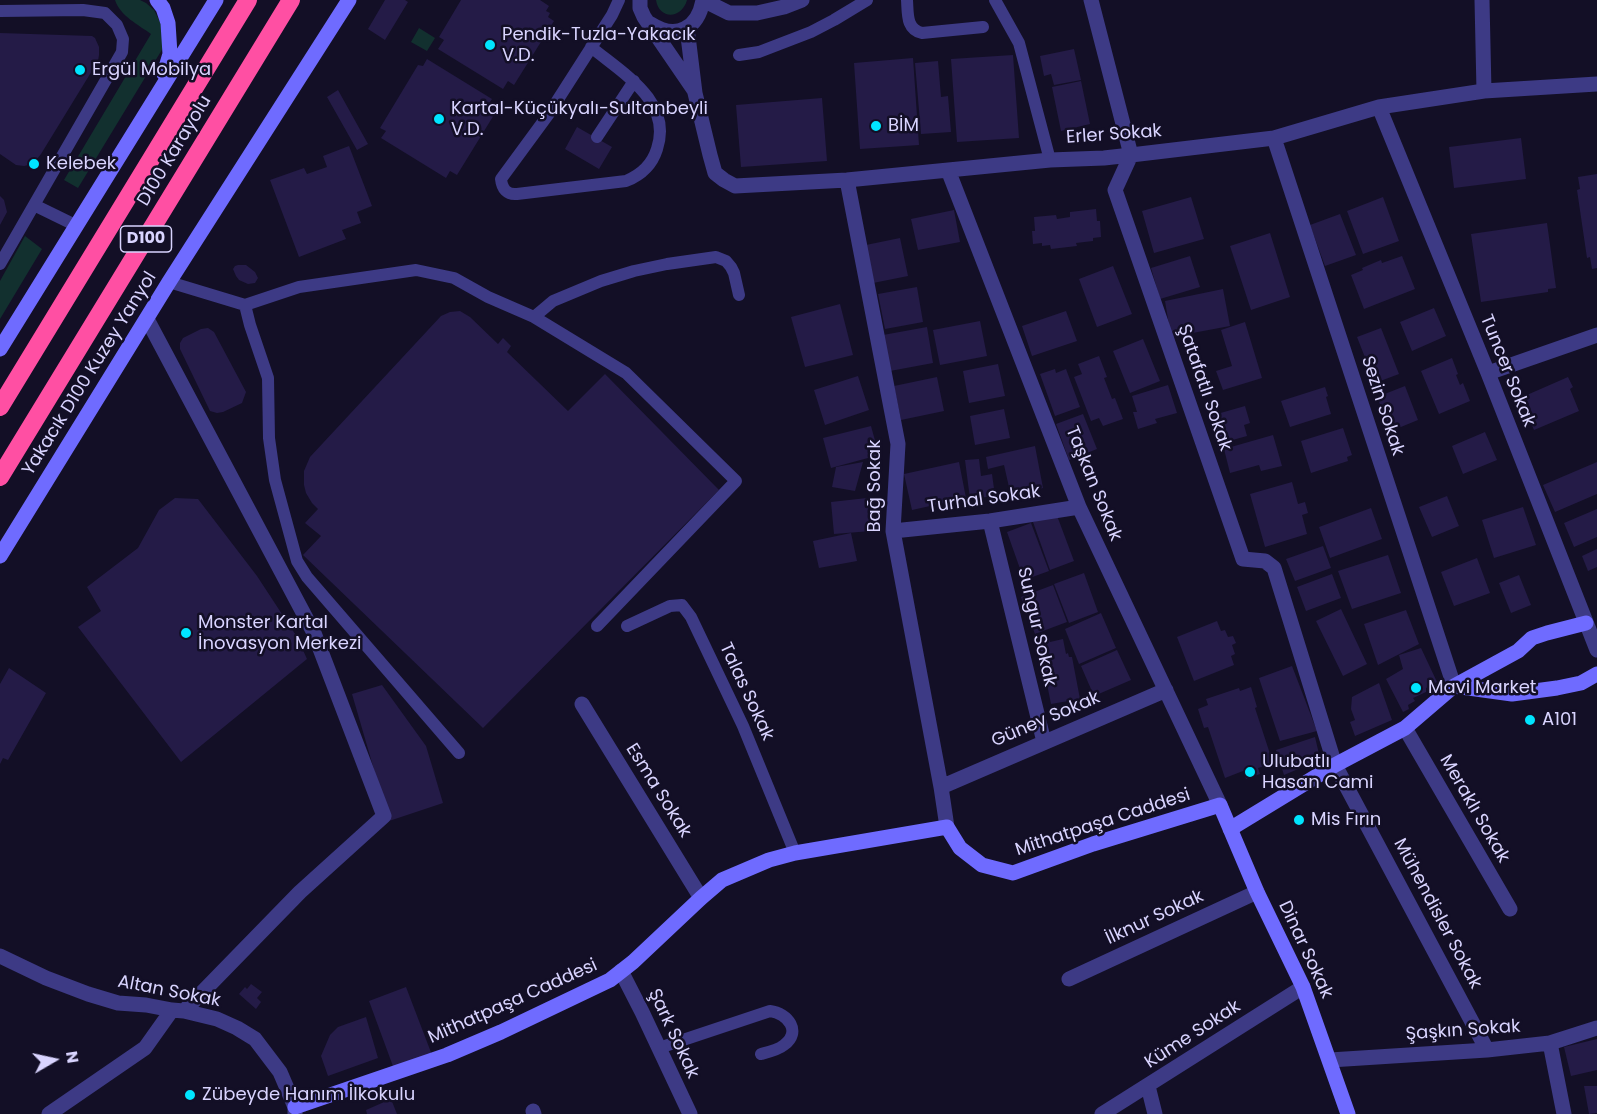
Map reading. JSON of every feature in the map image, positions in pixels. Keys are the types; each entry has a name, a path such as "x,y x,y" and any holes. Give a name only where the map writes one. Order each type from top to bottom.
{"highway":[{"name":"D100 Karayolu","path":"0,407 248,0"},
{"name":"D100 Karayolu","path":"0,477 291,0"}],"street":[{"path":"157,0 164,8 168,23 170,54 160,91"},
{"path":"0,350 216,0"},
{"name":"Yakacık D100 Kuzey Yanyol","path":"0,556 169,282 349,0"},
{"path":"640,0 640,8 644,17 651,24 695,93"},
{"path":"651,24 668,32 687,28 696,20 703,0 729,13 757,12 784,7 802,0"},
{"path":"1090,0 1131,155"},
{"path":"1482,0 1484,91"},
{"path":"687,28 695,93"},
{"name":"Erler Sokak","path":"695,93 716,173 735,186 847,180 1050,160 1131,155 1274,138 1379,107 1484,91 1597,84"},
{"name":"Tuncer Sokak","path":"1379,107 1488,373 1597,650"},
{"name":"Sezin Sokak","path":"1274,138 1454,686"},
{"name":"Şatafatlı Sokak","path":"1131,155 1115,190 1243,558 1265,561 1274,568 1335,765"},
{"name":"Taşkan Sokak","path":"948,170 1079,507 1220,805"},
{"name":"Bağ Sokak","path":"847,180 898,444 893,531 941,787 946,827"},
{"path":"48,1114 145,1048 178,1010 300,892 384,816 314,633 147,319"},
{"path":"1488,373 1597,334"},
{"name":"Turhal Sokak","path":"893,531 1079,507"},
{"name":"Sungur Sokak","path":"990,520 1044,742"},
{"path":"1230,829 1335,765 1405,728 1454,686 1518,651 1532,638 1586,623"},
{"path":"1454,686 1512,694 1581,683 1597,674"},
{"name":"Güney Sokak","path":"941,787 1166,690"},
{"name":"Esma Sokak","path":"582,704 701,898"},
{"name":"Meraklı Sokak","path":"1405,728 1510,909"},
{"name":"Mühendisler Sokak","path":"1335,765 1487,1050"},
{"name":"Mithatpaşa Caddesi","path":"295,1111 447,1055 571,1000 610,980 633,962 722,880 769,860 795,853 946,827 960,848 982,865 1013,873 1093,844 1220,805"},
{"name":"Dinar Sokak","path":"1220,805 1257,892 1303,987 1348,1114"},
{"name":"İlknur Sokak","path":"1069,979 1257,892"},
{"name":"Altan Sokak","path":"0,956 46,978 88,994 118,1003 178,1010 217,1019 237,1028 255,1039 280,1072 295,1111"},
{"name":"Şark Sokak","path":"621,971 690,1114"},
{"name":"Küme Sokak","path":"1102,1114 1303,987"},
{"name":"Şaşkın Sokak","path":"1330,1060 1487,1050 1550,1043 1597,1028"},
{"path":"1550,1043 1564,1114"},
{"path":"1148,1086 1155,1114"}],"lane":[{"path":"591,47 634,81 655,106 660,126 655,156 640,173 626,181 517,194 509,193 503,188 501,179 548,115 591,47 612,15 619,0"},
{"path":"739,55 759,52 811,32 867,0"},
{"path":"907,0 908,21 918,32 983,27"},
{"path":"995,0 1019,42 1050,160"},
{"path":"0,11 83,10 105,13 117,25 123,39 122,52 0,264"},
{"path":"597,136 634,81"},
{"path":"34,205 76,226"},
{"path":"534,317 554,301 601,281 667,264 716,257 726,261 731,267 739,295"},
{"path":"169,282 245,305 299,287 416,270 454,278 488,297 534,317 626,373 736,481 597,626"},
{"path":"245,305 268,378 269,438 275,480 297,561 307,577 459,753"},
{"name":"Talas Sokak","path":"627,626 670,606 682,604 691,617 743,726 795,853"},
{"path":"659,1048 770,1011 783,1014 793,1032 790,1040 782,1047 761,1054"}],"green space":[{"path":"115,0 140,0 154,10 163,28 163,48 78,188 64,180 151,34 125,15"},
{"path":"656,0 687,0 680,11 671,15 661,11"},
{"path":"419,28 435,38 427,51 411,42"},
{"path":"25,236 42,249 0,319 0,281"}],"building":[{"path":"385,0 408,2 385,40 368,29"},
{"name":"Pendik-Tuzla-Yakacık V.D.","path":"461,0 540,0 549,6 546,11 550,13 548,17 554,21 514,85 508,81 503,89 438,49 444,40 439,37"},
{"path":"0,33 92,36 99,47 98,61 41,154 33,164 24,166 16,165 0,154"},
{"path":"1074,49 1081,80 1054,85 1051,74 1044,76 1040,56"},
{"path":"1013,55 1019,138 957,142 951,59"},
{"path":"913,58 919,145 860,149 854,63"},
{"name":"Kartal-Küçükyalı-Sultanbeyli V.D.","path":"427,59 492,99 488,105 497,110 457,175 450,171 446,178 381,138 386,131 380,128 418,65 423,66"},
{"path":"938,61 941,97 948,96 951,132 921,134 915,63"},
{"path":"1081,81 1090,124 1061,131 1052,87"},
{"path":"338,90 368,144 357,150 327,97"},
{"path":"822,98 827,161 741,167 736,105"},
{"path":"577,127 612,147 599,169 565,149"},
{"path":"1521,138 1526,179 1454,188 1449,147"},
{"path":"349,146 372,206 357,212 361,223 342,230 346,239 299,257 270,180 304,168 307,174 327,167 323,156"},
{"path":"1597,174 1597,268 1592,269 1590,257 1587,258 1577,190 1580,189 1578,177"},
{"path":"0,196 4,200 7,212 0,225"},
{"path":"1191,197 1204,239 1154,253 1142,211"},
{"path":"1383,197 1399,241 1363,254 1347,211"},
{"path":"1096,209 1097,221 1100,221 1101,237 1093,238 1093,241 1076,243 1077,246 1051,249 1050,245 1033,244 1034,217 1056,215 1057,219 1070,217 1070,212"},
{"path":"954,210 960,242 918,250 911,219"},
{"path":"1340,214 1356,255 1325,266 1310,225"},
{"path":"1547,223 1556,288 1548,289 1548,292 1481,302 1471,234"},
{"path":"1270,233 1290,297 1251,310 1230,246"},
{"path":"900,238 908,276 868,284 861,246"},
{"path":"1190,256 1200,287 1160,299 1151,268"},
{"path":"1402,256 1415,289 1364,309 1351,275 1381,260 1382,263"},
{"path":"238,265 246,265 255,272 258,278 255,283 248,284 239,280 233,269"},
{"path":"1113,266 1132,314 1097,327 1079,279"},
{"path":"917,287 923,322 885,329 878,294"},
{"path":"1223,289 1230,326 1171,337 1165,301"},
{"path":"840,304 853,355 805,367 791,317"},
{"path":"1434,308 1446,336 1412,351 1400,322"},
{"path":"460,311 470,317 498,344 503,338 511,346 507,352 568,411 605,374 719,490 483,728 303,555 321,536 305,523 318,509 306,493 304,485 304,471 310,457 441,316"},
{"path":"1066,311 1077,341 1032,356 1022,326"},
{"path":"980,321 987,356 940,365 933,330"},
{"path":"1245,322 1262,378 1223,390 1216,371 1232,366 1221,330"},
{"path":"927,327 933,363 890,371 883,335"},
{"path":"208,328 214,332 246,392 242,403 217,413 210,411 180,349 183,338"},
{"path":"1381,328 1399,374 1375,383 1357,337"},
{"path":"1143,339 1160,381 1130,393 1113,351"},
{"path":"1099,356 1112,399 1115,398 1123,419 1103,426 1099,418 1091,421 1074,377 1082,374 1078,364"},
{"path":"1452,358 1460,385 1463,383 1470,401 1439,414 1421,371"},
{"path":"998,364 1005,396 969,403 963,371"},
{"path":"1055,369 1056,373 1066,369 1080,407 1055,416 1040,374"},
{"path":"858,376 869,410 825,425 814,390"},
{"path":"937,377 944,411 901,420 894,386"},
{"path":"1568,377 1579,411 1534,430 1520,398"},
{"path":"1168,385 1177,413 1155,419 1157,423 1138,429 1133,412 1137,412 1132,396"},
{"path":"1405,386 1418,420 1391,431 1377,397"},
{"path":"1325,387 1331,414 1290,427 1281,401"},
{"path":"1245,406 1250,423 1244,425 1247,436 1218,444 1210,416"},
{"path":"1004,409 1010,438 975,445 970,416"},
{"path":"1083,414 1097,449 1069,460 1056,424"},
{"path":"871,426 879,455 831,468 823,438"},
{"path":"1343,428 1352,455 1347,457 1348,461 1311,473 1301,441"},
{"path":"1485,432 1497,460 1463,474 1452,446"},
{"path":"1273,435 1282,466 1261,471 1259,465 1230,473 1224,449"},
{"path":"1035,446 1043,488 1011,496 1004,465 988,469 986,457"},
{"path":"979,459 981,476 992,474 995,496 970,499 965,460"},
{"path":"863,462 855,491 832,487 836,467"},
{"path":"959,462 966,498 912,510 904,474"},
{"path":"1597,462 1597,494 1555,512 1543,485"},
{"path":"1292,482 1298,504 1305,502 1308,513 1302,515 1307,534 1265,547 1250,494"},
{"path":"1447,496 1459,526 1432,537 1419,507"},
{"path":"175,498 198,499 257,576 297,637 307,659 181,762 78,627 101,611 87,587 138,548 159,510"},
{"path":"867,498 871,531 834,534 831,502"},
{"path":"1523,507 1536,545 1494,558 1482,520"},
{"path":"1371,508 1382,539 1330,558 1319,527"},
{"path":"1597,509 1597,537 1574,547 1564,523"},
{"path":"1056,513 1074,561 1050,570 1033,522"},
{"path":"1031,523 1049,571 1024,580 1007,532"},
{"path":"851,533 857,561 819,568 813,541"},
{"path":"1323,546 1331,568 1295,581 1286,559"},
{"path":"1597,549 1597,567 1588,571 1582,556"},
{"path":"1388,555 1401,593 1352,609 1338,571"},
{"path":"1477,558 1490,593 1454,606 1441,572"},
{"path":"1084,573 1098,612 1069,623 1054,584"},
{"path":"1332,574 1341,598 1306,611 1297,587"},
{"path":"1519,575 1531,605 1511,613 1499,583"},
{"path":"1053,585 1067,622 1035,634 1021,597"},
{"path":"1341,609 1367,664 1343,676 1316,621"},
{"path":"1406,610 1419,644 1378,665 1364,624"},
{"path":"1101,613 1116,648 1079,664 1065,629"},
{"path":"1217,621 1221,631 1225,630 1228,637 1233,636 1236,643 1232,645 1235,654 1231,656 1234,665 1194,681 1177,637"},
{"path":"1049,636 1050,642 1063,639 1066,654 1072,657 1080,699 1051,704 1038,639"},
{"path":"1421,648 1437,682 1426,688 1426,692 1413,698 1415,701 1408,705 1409,709 1403,712 1386,679 1403,669 1399,655"},
{"path":"1117,650 1131,680 1094,696 1081,666"},
{"path":"1292,666 1317,731 1280,741 1259,678"},
{"path":"9,668 46,693 8,760 3,758 0,764 0,684"},
{"path":"1379,683 1392,720 1355,736 1350,722 1355,720 1351,709 1352,697"},
{"path":"382,685 426,746 443,803 389,821 352,694"},
{"path":"1251,687 1257,707 1255,708 1273,763 1258,768 1260,774 1246,779 1243,771 1225,778 1208,727 1204,728 1198,709 1208,705 1206,699 1239,688 1240,691"},
{"path":"1315,737 1319,754 1317,761 1284,775 1276,750"},
{"path":"251,984 262,992 257,998 261,1002 256,1009 239,994"},
{"path":"406,987 432,1055 394,1069 369,1001"},
{"path":"366,1017 378,1058 328,1076 321,1056 330,1035 338,1027"},
{"path":"1597,1039 1597,1070 1571,1076 1564,1047"},
{"path":"1584,1086 1597,1086 1597,1113 1589,1114"},
{"path":"391,1099 397,1114 367,1114 366,1110"}],"place":[{"name":"Pendik-Tuzla-Yakacık V.D.","path":"490,45"},
{"name":"Ergül Mobilya","path":"80,70"},
{"name":"Kartal-Küçükyalı-Sultanbeyli V.D.","path":"439,119"},
{"name":"BİM","path":"876,126"},
{"name":"Kelebek","path":"34,164"},
{"name":"Monster Kartal İnovasyon Merkezi","path":"186,633"},
{"name":"Mavi Market","path":"1416,688"},
{"name":"A101","path":"1530,720"},
{"name":"Ulubatlı Hasan Cami","path":"1250,772"},
{"name":"Mis Fırın","path":"1299,820"},
{"name":"Zübeyde Hanım İlkokulu","path":"190,1095"}]}
